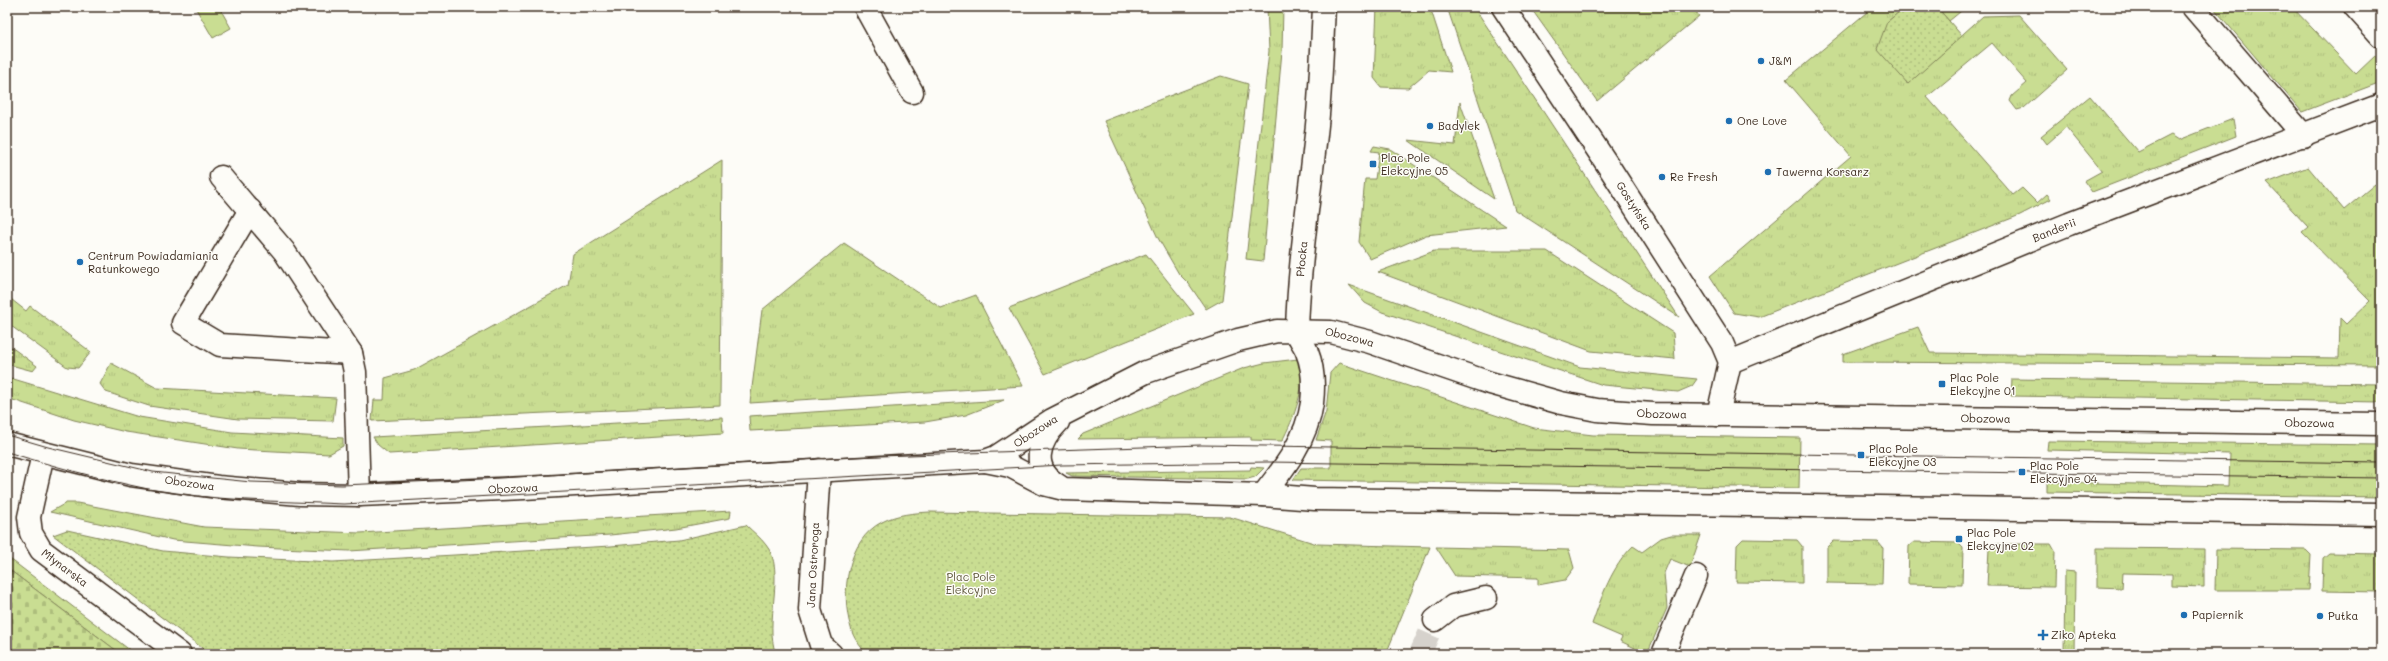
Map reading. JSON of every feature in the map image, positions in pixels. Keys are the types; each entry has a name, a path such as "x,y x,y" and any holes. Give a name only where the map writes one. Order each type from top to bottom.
{"street":[{"path":"865,7 912,92"},
{"name":"Płocka","path":"1297,332 1301,272 1317,123 1324,7"},
{"name":"Gostyńska","path":"1503,7 1713,328 1730,362"},
{"path":"2193,7 2304,136"},
{"path":"2355,7 2381,36"},
{"name":"Banderii","path":"1730,362 2069,224 2304,136 2381,105"},
{"path":"221,177 284,251 351,353 355,372 359,495"},
{"path":"250,210 183,323 220,344 351,353"},
{"name":"Obozowa","path":"985,461 996,457 1070,410 1146,372 1256,335 1277,331 1331,332 1370,342 1496,385 1561,403 1597,410 1653,414 2381,424"},
{"path":"1263,495 1289,463 1308,423 1312,402 1312,368 1307,350 1297,332"},
{"path":"1718,415 1730,362"},
{"path":"1064,489 1044,475 1039,457 1044,439 1070,410"},
{"path":"7,444 43,454"},
{"name":"Obozowa","path":"43,454 131,475 218,487 300,494 359,495 524,488 985,461 1010,466 1044,484 1064,489 1263,495 1314,499 1622,505 1812,506 2381,514"},
{"name":"Młynarska","path":"43,454 29,517 31,533 41,550 180,654"},
{"name":"Jana Ostroroga","path":"819,470 810,610 821,645 831,654"},
{"path":"1663,654 1696,576"},
{"path":"1435,620 1453,606 1486,598"}],"green space":[{"path":"195,7 219,7 231,28 213,38"},
{"path":"1267,7 1283,7 1282,51 1263,261 1246,259 1269,51"},
{"path":"1377,7 1430,7 1451,72 1429,70 1408,88 1381,87 1374,78"},
{"path":"1447,7 1474,7 1679,317 1515,210"},
{"path":"1530,7 1692,7 1699,16 1597,101"},
{"path":"1873,7 1905,7 1887,22 1907,84 1983,16 2019,15 2067,70 2024,108 2017,110 2010,101 2012,96 2027,83 1992,43 1927,97 2013,195 2022,188 2037,203 2047,194 2051,199 2020,215 1759,317 1734,313 1710,276 1851,156 1786,80"},
{"path":"1905,7 1937,7 1962,36 1908,84 1877,49 1887,22"},
{"path":"1937,7 1966,7 1949,21"},
{"path":"2213,7 2292,7 2356,74 2376,55 2381,61 2381,82 2302,112"},
{"path":"1221,76 1248,84 1222,300 1206,309 1189,284 1179,274 1158,238 1104,121"},
{"path":"2090,96 2138,152 2171,135 2179,140 2233,119 2236,136 2092,192 2084,181 2102,171 2066,127 2047,144 2041,136"},
{"path":"1460,102 1494,199 1408,140 1455,145"},
{"path":"1374,146 1390,149 1506,226 1426,235 1370,259 1359,242 1365,179 1375,179 1379,152 1371,151"},
{"path":"722,160 720,405 372,421 374,400 384,400 385,378 414,370 568,285 573,254"},
{"path":"2308,167 2344,210 2375,184 2381,191 2381,365 1843,362 1843,354 1918,327 1930,353 2339,358 2340,318 2346,324 2370,301 2302,232 2308,227 2267,183"},
{"path":"844,243 941,308 976,295 1023,386 750,403 762,310"},
{"path":"1434,251 1547,251 1673,333 1675,359 1591,351 1378,272"},
{"path":"1146,254 1194,314 1045,374 1009,308"},
{"path":"1349,285 1580,367 1697,379 1692,386 1678,392 1603,385 1382,312 1365,303"},
{"path":"7,296 26,311 30,306 91,352 78,368 67,367 7,323"},
{"path":"7,344 37,366 33,371 7,364"},
{"path":"1298,359 1301,368 1301,390 1291,423 1282,441 1251,440 1251,437 1078,439 1083,434 1244,368 1264,363"},
{"path":"111,363 157,388 336,398 333,421 238,419 149,406 106,392 100,384"},
{"path":"1339,363 1534,428 1593,435 1800,438 1799,488 1293,480 1301,468 1331,468 1331,441 1316,440 1326,411 1330,373"},
{"path":"7,377 139,417 232,432 343,438 343,446 329,454 238,449 126,432 74,420 7,398"},
{"path":"2012,379 2381,384 2381,402 2011,396"},
{"path":"1004,400 966,415 925,422 750,431 749,416"},
{"path":"722,417 723,433 389,454 378,445 373,437"},
{"path":"2048,441 2381,445 2381,497 2047,492 2047,482 2229,486 2230,454 2047,450"},
{"path":"1251,467 1264,468 1255,477 1248,479 1072,476 1066,473 1250,470"},
{"path":"66,503 77,503 204,527 360,533 731,511 730,518 676,528 610,535 349,551 258,547 173,540 50,512"},
{"name":"Plac Pole Elekcyjne","path":"930,512 1230,517 1317,544 1430,547 1386,654 867,654 853,635 846,599 849,569 854,554 861,541 870,530 882,522 912,513"},
{"path":"746,525 764,542 772,556 775,568 772,627 776,654 210,654 53,535 67,530 163,551 229,557 333,562 611,546 679,540"},
{"path":"1671,535 1701,535 1690,567 1670,559 1664,573 1667,608 1647,654 1633,654 1635,648 1620,641 1622,637 1592,624 1608,583 1625,555 1633,546 1642,552 1661,538"},
{"path":"1743,539 1797,540 1802,546 1802,583 1736,582 1737,545"},
{"path":"1833,541 1878,542 1883,548 1882,584 1827,583 1827,547"},
{"path":"1914,542 1958,543 1963,548 1962,585 1908,584 1909,546"},
{"path":"1995,544 2051,544 2055,551 2054,587 1987,586 1989,549"},
{"path":"1436,547 1569,550 1574,568 1565,580 1538,585 1538,578 1455,576"},
{"path":"2097,548 2204,549 2204,587 2172,586 2172,574 2123,573 2122,588 2097,587"},
{"path":"2216,549 2306,550 2311,555 2309,590 2215,590"},
{"path":"2329,553 2381,554 2381,592 2322,591 2323,558"},
{"path":"7,557 135,654 121,654 7,568"},
{"path":"7,568 121,654 7,654"},
{"path":"2065,571 2075,572 2074,654 2064,654"}],"tunnel":[{"path":"1420,654 1435,620"}],"tram line":[{"path":"7,435 48,447 153,472 251,482 342,485 483,479 851,457 1201,445 2381,463"},
{"path":"7,452 94,477 172,493 246,500 344,504 1062,465 1268,462 2381,478"}],"place":[{"name":"J&M","path":"1761,61"},
{"name":"One Love","path":"1729,121"},
{"name":"Badylek","path":"1430,126"},
{"name":"Plac Pole Elekcyjne 05","path":"1373,164"},
{"name":"Tawerna Korsarz","path":"1768,172"},
{"name":"Re Fresh","path":"1662,177"},
{"name":"Centrum Powiadamiania Ratunkowego","path":"80,262"},
{"name":"Plac Pole Elekcyjne 01","path":"1942,384"},
{"name":"Plac Pole Elekcyjne 03","path":"1861,455"},
{"name":"Plac Pole Elekcyjne 04","path":"2022,472"},
{"name":"Plac Pole Elekcyjne 02","path":"1959,539"},
{"name":"Papiernik","path":"2184,615"},
{"name":"Putka","path":"2320,616"},
{"name":"Ziko Apteka","path":"2043,635"}]}
